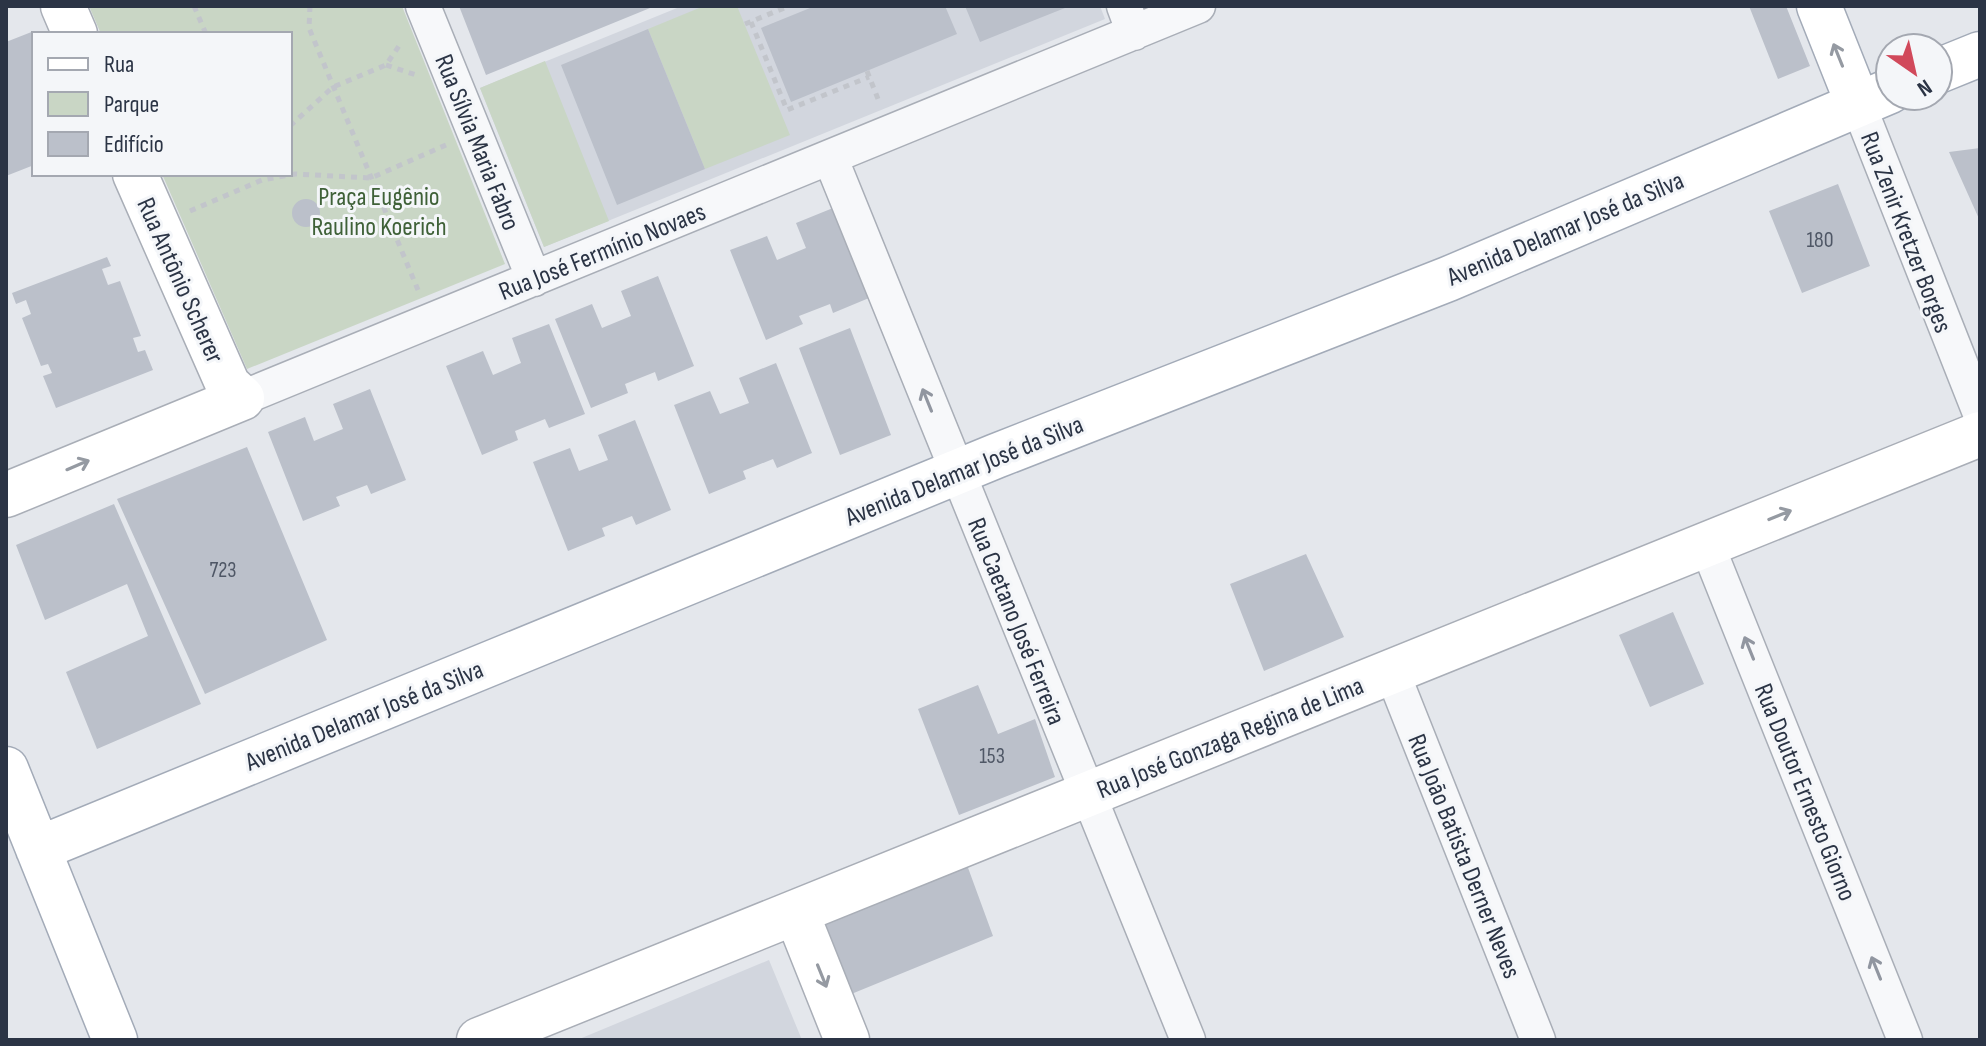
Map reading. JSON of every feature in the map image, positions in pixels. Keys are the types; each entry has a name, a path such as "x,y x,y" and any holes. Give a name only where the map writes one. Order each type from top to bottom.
{"main road":[{"path":"63,6 74,32"},
{"name":"Rua Zenir Kretzer Borges","path":"1819,6 1874,97"},
{"path":"1954,65 1980,54"},
{"name":"Avenida Delamar José da Silva","path":"38,849 956,473 1448,279 1874,97"},
{"name":"Rua Antônio Scherer","path":"136,176 232,396"},
{"name":"Rua José Fermínio Novaes","path":"6,495 232,396"},
{"name":"Rua José Gonzaga Regina de Lima","path":"489,1038 1980,434"},
{"path":"6,769 115,1040"},
{"path":"796,912 847,1040"}],"street":[{"name":"Rua José Fermínio Novaes","path":"232,396 534,279 830,157 1129,19 1198,6"},
{"name":"Rua Sílvia Maria Fabro","path":"416,19 534,279"},
{"name":"Rua Zenir Kretzer Borges","path":"1879,112 1980,413"},
{"name":"Rua Caetano José Ferreira","path":"830,157 1188,1040"},
{"name":"Rua Doutor Ernesto Giorno","path":"1707,545 1905,1040"},
{"name":"Rua João Batista Derner Neves","path":"1392,672 1538,1040"}],"path":[{"path":"194,6 205,32"},
{"path":"310,6 309,28 418,291"},
{"path":"789,6 748,23 787,110 868,74 880,105"},
{"path":"292,124 333,87 386,65 416,19"},
{"path":"292,174 371,178 449,144"},
{"path":"186,214 261,177"}],"shaded area":[{"path":"682,6 1100,6 1105,19 544,247 480,88"},
{"path":"769,960 802,1040 577,1040"}],"green space":[{"name":"Praça Eugênio Raulino Koerich","path":"89,6 402,6 505,264 247,369 163,176 292,176 292,32 100,32"},
{"path":"704,6 737,6 790,135 705,169 648,29"},
{"path":"545,61 609,221 544,247 480,88"}],"building":[{"path":"459,6 655,6 486,75"},
{"path":"815,6 945,6 957,34 791,102 761,28"},
{"path":"965,6 1070,6 980,42"},
{"path":"1749,6 1786,6 1810,66 1778,79"},
{"path":"648,29 705,169 617,205 561,65"},
{"path":"34,31 32,166 6,176 6,42"},
{"path":"1980,148 1980,221 1949,152"},
{"path":"1838,184 1870,266 1802,293 1769,211"},
{"path":"306,199 316,203 320,213 316,223 306,227 296,223 292,213 296,203"},
{"path":"833,208 869,298 833,313 830,304 799,316 803,324 766,340 730,250 767,236 777,260 806,248 796,223"},
{"path":"107,257 111,266 102,269 108,285 120,281 141,336 133,338 138,352 145,350 153,370 56,408 43,376 52,373 48,364 41,366 22,318 31,314 26,300 16,304 12,293"},
{"path":"658,276 694,366 658,381 655,372 625,384 628,393 591,408 555,319 592,304 602,328 631,316 621,291"},
{"path":"549,324 585,414 549,428 545,419 515,431 518,440 482,455 446,366 483,351 493,375 521,363 512,338"},
{"path":"850,328 891,435 840,455 799,348"},
{"path":"776,363 812,453 777,468 773,459 743,471 746,479 709,494 674,405 710,391 720,414 749,403 739,378"},
{"path":"370,389 406,480 371,494 367,485 336,497 340,506 303,521 268,432 305,417 314,441 343,429 333,404"},
{"path":"635,420 671,510 636,525 632,516 602,528 605,536 568,551 533,462 570,448 579,471 608,460 598,435"},
{"path":"247,447 327,640 205,694 117,499"},
{"path":"114,504 201,704 97,749 66,672 148,636 127,584 45,620 16,545"},
{"path":"1306,554 1344,637 1264,671 1230,584"},
{"path":"1673,612 1704,684 1650,707 1619,635"},
{"path":"978,685 998,734 1035,719 1055,777 959,815 918,709"},
{"path":"967,865 993,936 844,997 816,927"}]}
